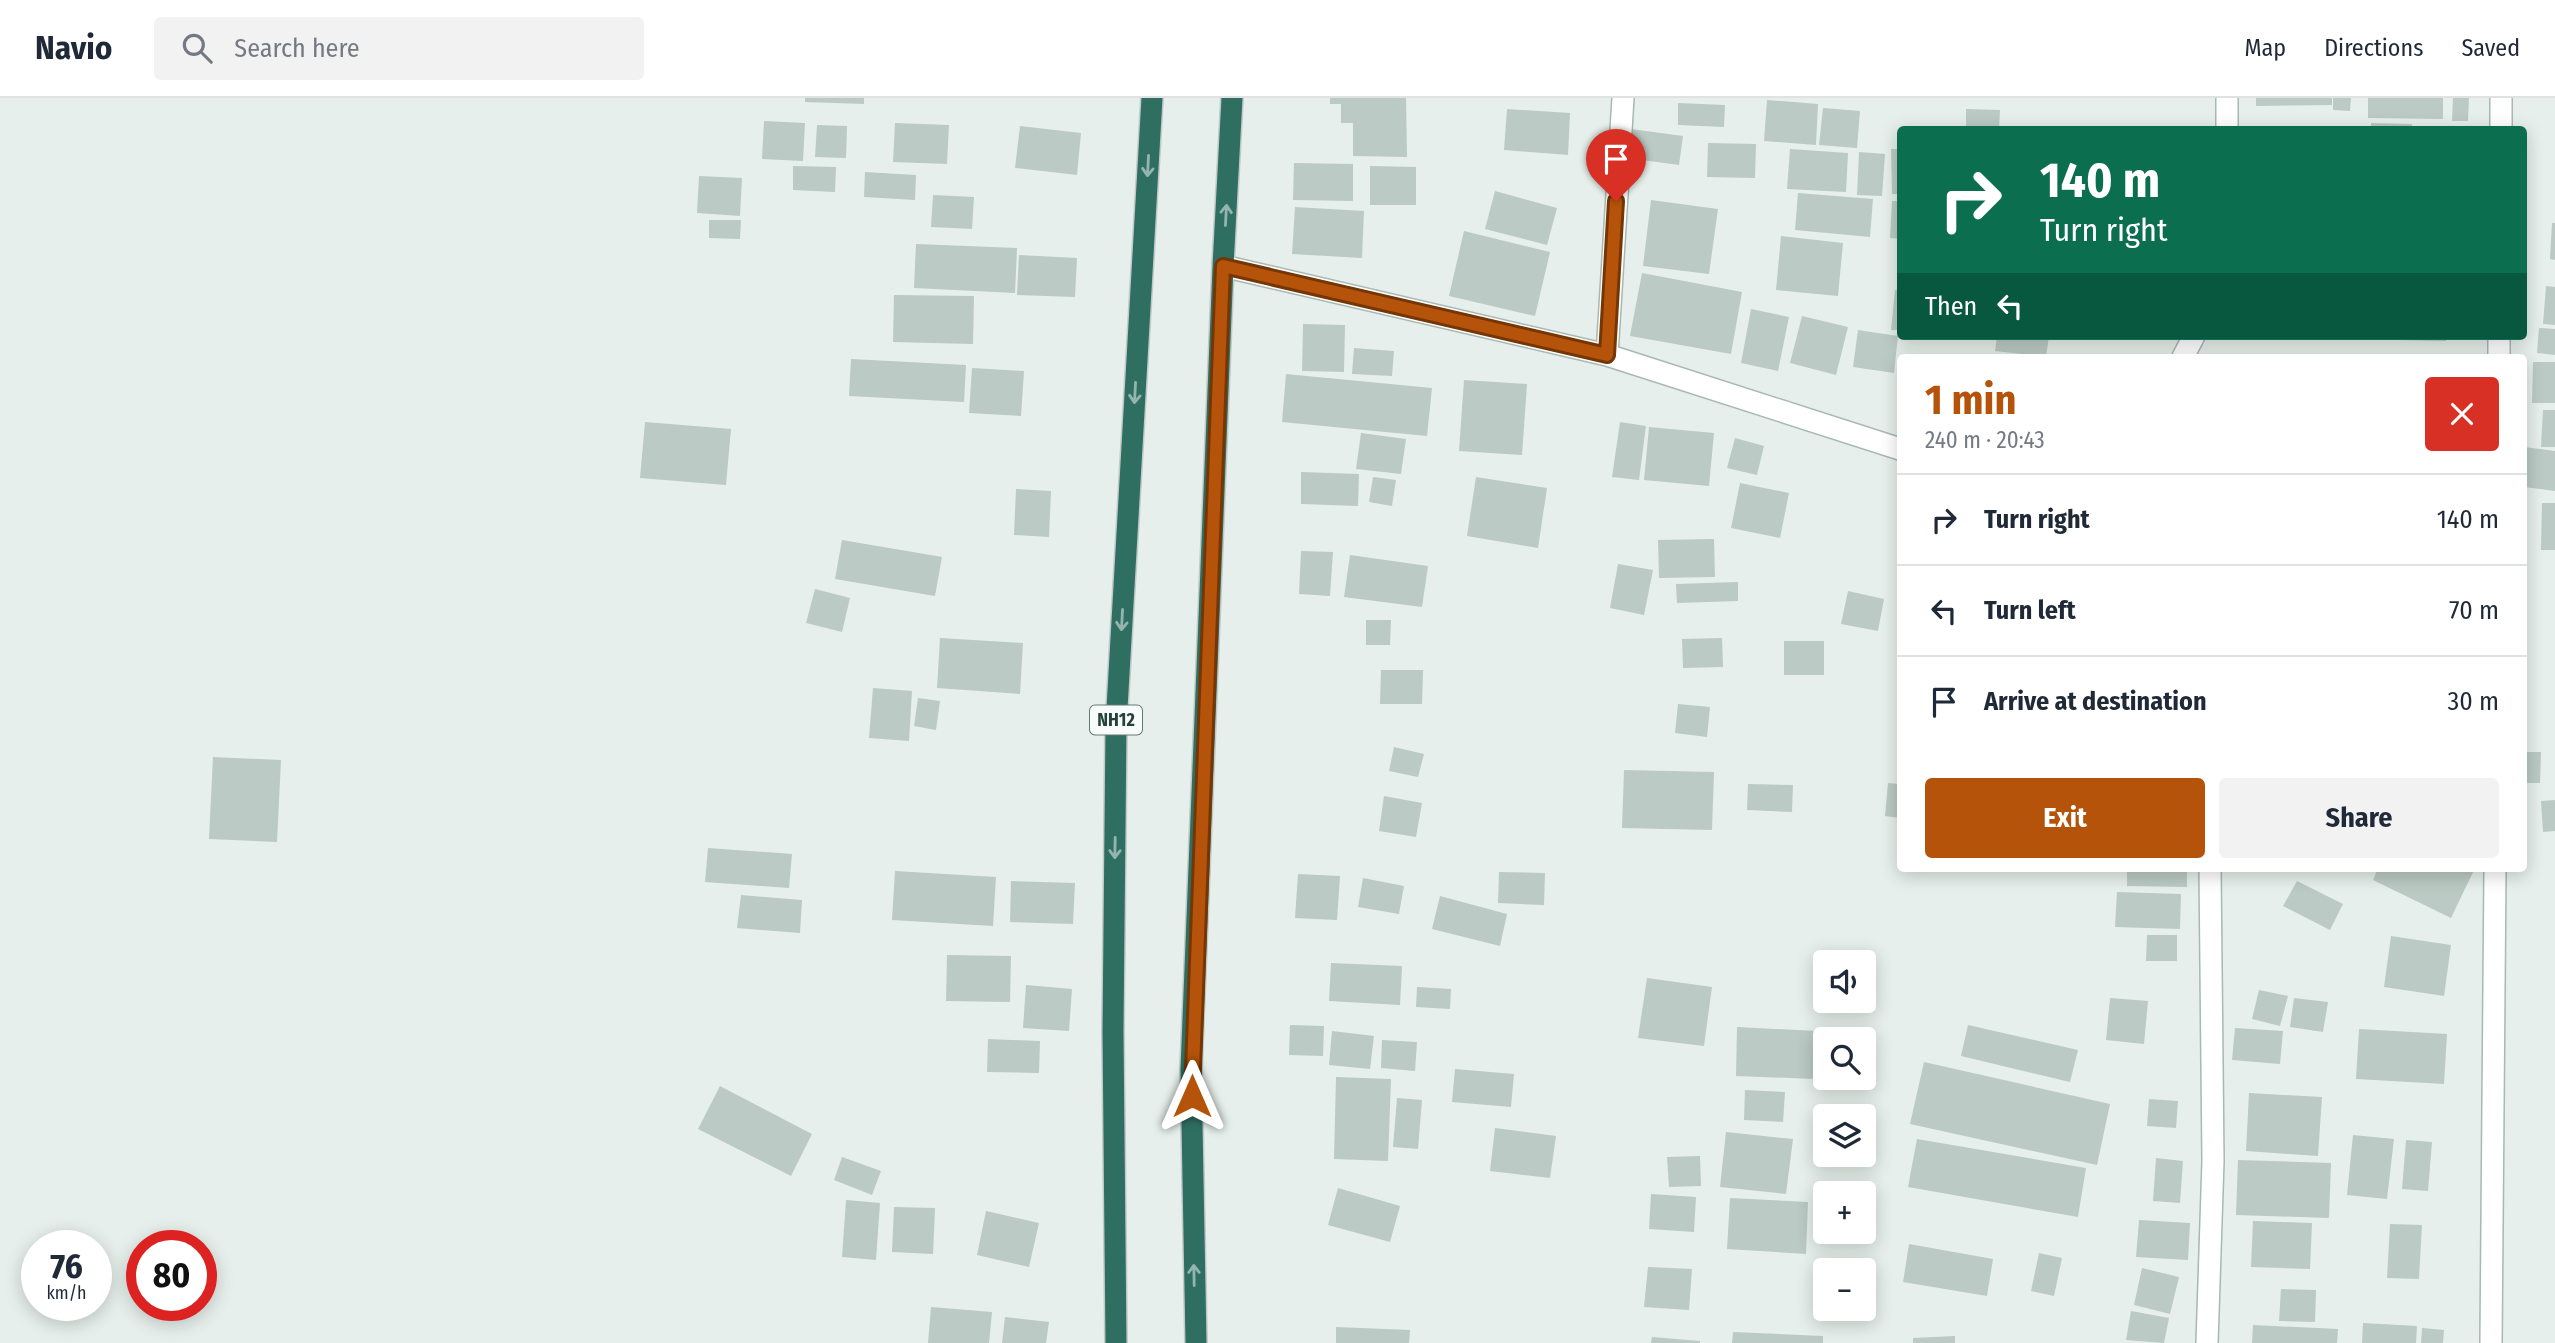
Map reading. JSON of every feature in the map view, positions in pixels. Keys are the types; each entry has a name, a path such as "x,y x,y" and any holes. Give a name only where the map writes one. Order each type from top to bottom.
{"highway":[{"name":"NH12","path":"1116,1343 1113,1031 1116,726 1152,98"},
{"path":"1196,1343 1191,1069 1232,98"}],"street":[{"path":"1607,355 1623,98"},
{"path":"2227,98 2227,126"},
{"path":"2501,98 2501,126"},
{"path":"1223,266 1607,355 1897,448"},
{"path":"2207,1343 2213,1161 2210,872"},
{"path":"2491,1343 2495,872"}],"building":[{"path":"805,98 864,98 864,104 805,102"},
{"path":"1330,98 1406,98 1407,157 1353,156 1353,123 1341,123 1341,104 1330,104"},
{"path":"2256,98 2332,98 2332,105 2256,106"},
{"path":"2333,98 2351,98 2350,111 2333,110"},
{"path":"2368,98 2443,98 2443,119 2368,118"},
{"path":"2453,98 2469,98 2468,121 2452,121"},
{"path":"1767,100 1818,104 1816,145 1764,141"},
{"path":"1678,103 1725,105 1724,127 1678,125"},
{"path":"1823,108 1860,111 1857,148 1819,145"},
{"path":"1507,109 1570,113 1568,155 1504,150"},
{"path":"1966,109 2000,110 1999,126 1966,126"},
{"path":"764,121 805,123 803,161 762,159"},
{"path":"895,123 949,125 947,164 893,162"},
{"path":"2371,123 2412,124 2412,126 2371,126"},
{"path":"817,125 847,126 846,158 815,157"},
{"path":"1020,126 1081,133 1077,175 1015,168"},
{"path":"1631,129 1683,136 1679,165 1627,158"},
{"path":"1708,143 1756,144 1755,178 1707,177"},
{"path":"1790,149 1848,153 1846,192 1787,189"},
{"path":"1891,149 1897,149 1897,194 1892,194"},
{"path":"1859,152 1885,154 1882,196 1857,195"},
{"path":"1294,163 1353,164 1353,201 1293,200"},
{"path":"793,166 836,167 835,192 793,190"},
{"path":"1370,166 1416,167 1416,205 1370,205"},
{"path":"865,172 916,175 915,200 864,197"},
{"path":"699,176 742,178 740,216 697,213"},
{"path":"1495,191 1557,208 1547,245 1485,229"},
{"path":"1798,193 1873,199 1870,237 1795,230"},
{"path":"933,195 974,197 972,229 931,227"},
{"path":"1651,200 1718,209 1709,274 1643,266"},
{"path":"1892,201 1897,201 1897,239 1890,238"},
{"path":"1295,207 1364,211 1362,258 1292,254"},
{"path":"709,220 741,220 740,239 709,238"},
{"path":"2552,223 2555,223 2555,260 2550,259"},
{"path":"1464,231 1550,252 1535,316 1449,296"},
{"path":"1781,236 1843,243 1838,296 1776,290"},
{"path":"916,244 1017,248 1015,293 914,288"},
{"path":"1019,255 1077,258 1075,297 1017,295"},
{"path":"1642,273 1742,292 1731,354 1630,336"},
{"path":"2546,286 2555,287 2555,325 2543,324"},
{"path":"1895,290 1897,330 1891,330"},
{"path":"894,295 974,296 973,344 893,342"},
{"path":"1751,309 1789,317 1778,371 1741,363"},
{"path":"1802,316 1848,327 1836,375 1790,363"},
{"path":"1303,324 1345,325 1344,372 1302,371"},
{"path":"2539,328 2555,329 2555,355 2537,353"},
{"path":"1858,330 1897,336 1894,373 1853,367"},
{"path":"1996,340 2048,340 2046,354 1995,351"},
{"path":"1354,348 1394,351 1392,376 1352,374"},
{"path":"851,359 966,365 964,402 849,396"},
{"path":"2533,362 2555,362 2555,403 2532,403"},
{"path":"972,368 1024,371 1021,416 969,413"},
{"path":"1286,374 1432,388 1427,436 1282,422"},
{"path":"1464,380 1527,384 1522,455 1459,451"},
{"path":"2543,410 2555,410 2555,447 2541,447"},
{"path":"645,422 731,429 726,485 640,478"},
{"path":"1620,422 1646,426 1639,480 1612,477"},
{"path":"1649,427 1714,433 1709,486 1644,480"},
{"path":"1361,433 1406,439 1401,474 1356,469"},
{"path":"1735,438 1764,446 1757,475 1727,468"},
{"path":"2527,447 2555,451 2555,491 2527,487"},
{"path":"1301,472 1359,474 1358,506 1301,504"},
{"path":"1373,477 1396,480 1392,506 1369,502"},
{"path":"1476,477 1547,488 1538,548 1467,536"},
{"path":"1740,483 1789,493 1780,538 1731,528"},
{"path":"1016,489 1051,491 1049,537 1014,535"},
{"path":"2542,503 2555,503 2555,550 2541,550"},
{"path":"1714,539 1715,577 1659,578 1658,540"},
{"path":"842,540 942,557 935,596 835,579"},
{"path":"1301,551 1333,552 1330,596 1299,594"},
{"path":"1350,555 1428,566 1422,607 1344,597"},
{"path":"1618,564 1653,570 1644,615 1610,608"},
{"path":"1738,582 1738,601 1677,603 1676,584"},
{"path":"815,589 850,598 842,632 806,623"},
{"path":"1848,591 1884,599 1878,631 1841,624"},
{"path":"1366,620 1391,620 1390,645 1366,645"},
{"path":"940,638 1023,643 1020,694 937,688"},
{"path":"1722,638 1723,667 1683,668 1682,639"},
{"path":"1784,641 1824,641 1824,675 1784,675"},
{"path":"1381,670 1423,670 1422,704 1380,704"},
{"path":"873,688 912,691 909,741 869,738"},
{"path":"918,698 940,701 936,730 914,726"},
{"path":"1678,704 1710,707 1707,737 1675,733"},
{"path":"1394,747 1424,754 1418,777 1389,771"},
{"path":"2527,752 2541,752 2540,783 2527,783"},
{"path":"213,757 281,760 277,842 209,839"},
{"path":"1624,770 1714,772 1712,830 1622,828"},
{"path":"1888,783 1897,784 1897,818 1885,816"},
{"path":"1748,784 1793,785 1792,812 1747,810"},
{"path":"1384,796 1422,803 1416,837 1379,831"},
{"path":"2555,800 2555,831 2543,832 2541,801"},
{"path":"708,848 792,854 789,888 705,882"},
{"path":"895,871 996,877 993,926 892,920"},
{"path":"1499,872 1545,873 1544,905 1498,903"},
{"path":"2127,872 2187,872 2187,887 2127,886"},
{"path":"2376,872 2473,872 2451,918 2373,880"},
{"path":"1298,874 1340,876 1337,920 1295,918"},
{"path":"1363,878 1404,886 1399,914 1358,907"},
{"path":"1011,881 1075,883 1073,924 1010,922"},
{"path":"2297,881 2343,904 2330,930 2283,906"},
{"path":"2117,892 2181,894 2180,929 2115,927"},
{"path":"741,895 802,900 800,933 737,928"},
{"path":"1440,896 1507,914 1500,946 1432,929"},
{"path":"2147,935 2177,935 2177,961 2146,961"},
{"path":"2391,936 2451,945 2444,996 2384,987"},
{"path":"947,955 1011,956 1010,1002 946,1001"},
{"path":"1331,963 1402,966 1400,1005 1329,1001"},
{"path":"1647,978 1712,987 1704,1046 1638,1038"},
{"path":"1026,985 1072,989 1069,1031 1023,1028"},
{"path":"1417,987 1451,989 1450,1009 1416,1007"},
{"path":"2259,990 2288,996 2280,1026 2252,1019"},
{"path":"2110,998 2148,1001 2144,1044 2106,1040"},
{"path":"2294,998 2328,1002 2323,1032 2290,1027"},
{"path":"1290,1025 1324,1026 1323,1056 1289,1055"},
{"path":"1968,1025 2078,1050 2070,1082 1961,1056"},
{"path":"1737,1027 1813,1031 1813,1079 1736,1076"},
{"path":"2235,1028 2283,1031 2280,1064 2232,1060"},
{"path":"2359,1029 2447,1034 2444,1084 2356,1079"},
{"path":"1332,1031 1374,1036 1370,1069 1329,1065"},
{"path":"988,1039 1040,1041 1039,1073 987,1072"},
{"path":"1382,1040 1417,1042 1415,1071 1381,1068"},
{"path":"1924,1062 2110,1104 2097,1165 1910,1124"},
{"path":"1455,1069 1514,1074 1511,1107 1452,1102"},
{"path":"1336,1077 1391,1079 1388,1161 1334,1159"},
{"path":"720,1086 812,1134 791,1176 698,1129"},
{"path":"1745,1090 1785,1092 1783,1122 1744,1120"},
{"path":"2249,1093 2322,1097 2318,1156 2246,1151"},
{"path":"1397,1098 1422,1100 1418,1149 1393,1147"},
{"path":"2149,1099 2178,1101 2176,1128 2147,1126"},
{"path":"1495,1128 1556,1136 1550,1178 1490,1171"},
{"path":"1726,1132 1793,1139 1786,1194 1720,1187"},
{"path":"2353,1135 2394,1139 2387,1199 2347,1195"},
{"path":"1917,1139 2086,1168 2078,1217 1908,1187"},
{"path":"2406,1140 2432,1142 2428,1191 2402,1189"},
{"path":"1700,1156 1701,1186 1669,1187 1667,1157"},
{"path":"842,1157 881,1171 872,1195 834,1180"},
{"path":"2156,1158 2183,1161 2180,1203 2153,1201"},
{"path":"2238,1160 2331,1163 2329,1218 2236,1215"},
{"path":"1338,1188 1400,1206 1390,1242 1328,1225"},
{"path":"1651,1194 1696,1197 1694,1232 1649,1229"},
{"path":"1730,1198 1808,1202 1806,1254 1727,1249"},
{"path":"846,1200 880,1203 876,1260 842,1257"},
{"path":"894,1207 935,1208 933,1254 892,1252"},
{"path":"986,1211 1039,1223 1029,1267 977,1255"},
{"path":"2139,1220 2190,1223 2188,1260 2136,1257"},
{"path":"2253,1221 2312,1223 2310,1269 2251,1267"},
{"path":"2390,1224 2422,1225 2419,1279 2387,1278"},
{"path":"1909,1244 1993,1259 1987,1296 1903,1282"},
{"path":"2039,1253 2062,1258 2054,1296 2031,1291"},
{"path":"1648,1267 1692,1269 1689,1310 1644,1307"},
{"path":"2142,1268 2179,1277 2170,1314 2134,1305"},
{"path":"2281,1289 2316,1290 2315,1322 2279,1321"},
{"path":"931,1307 992,1312 989,1343 928,1343"},
{"path":"2131,1311 2169,1318 2164,1343 2126,1340"},
{"path":"1005,1317 1049,1322 1046,1343 1002,1343"},
{"path":"2363,1323 2417,1326 2416,1343 2362,1343"},
{"path":"2253,1325 2338,1329 2337,1343 2252,1343"},
{"path":"1336,1327 1410,1330 1409,1343 1336,1343"},
{"path":"2422,1328 2444,1330 2443,1343 2421,1343"},
{"path":"1733,1332 1823,1336 1823,1343 1732,1343"},
{"path":"1955,1336 1955,1343 1913,1343 1913,1338"},
{"path":"1652,1337 1700,1341 1700,1343 1651,1343"}],"route":[{"path":"1192,1096 1223,266 1607,355 1616,201"}]}
